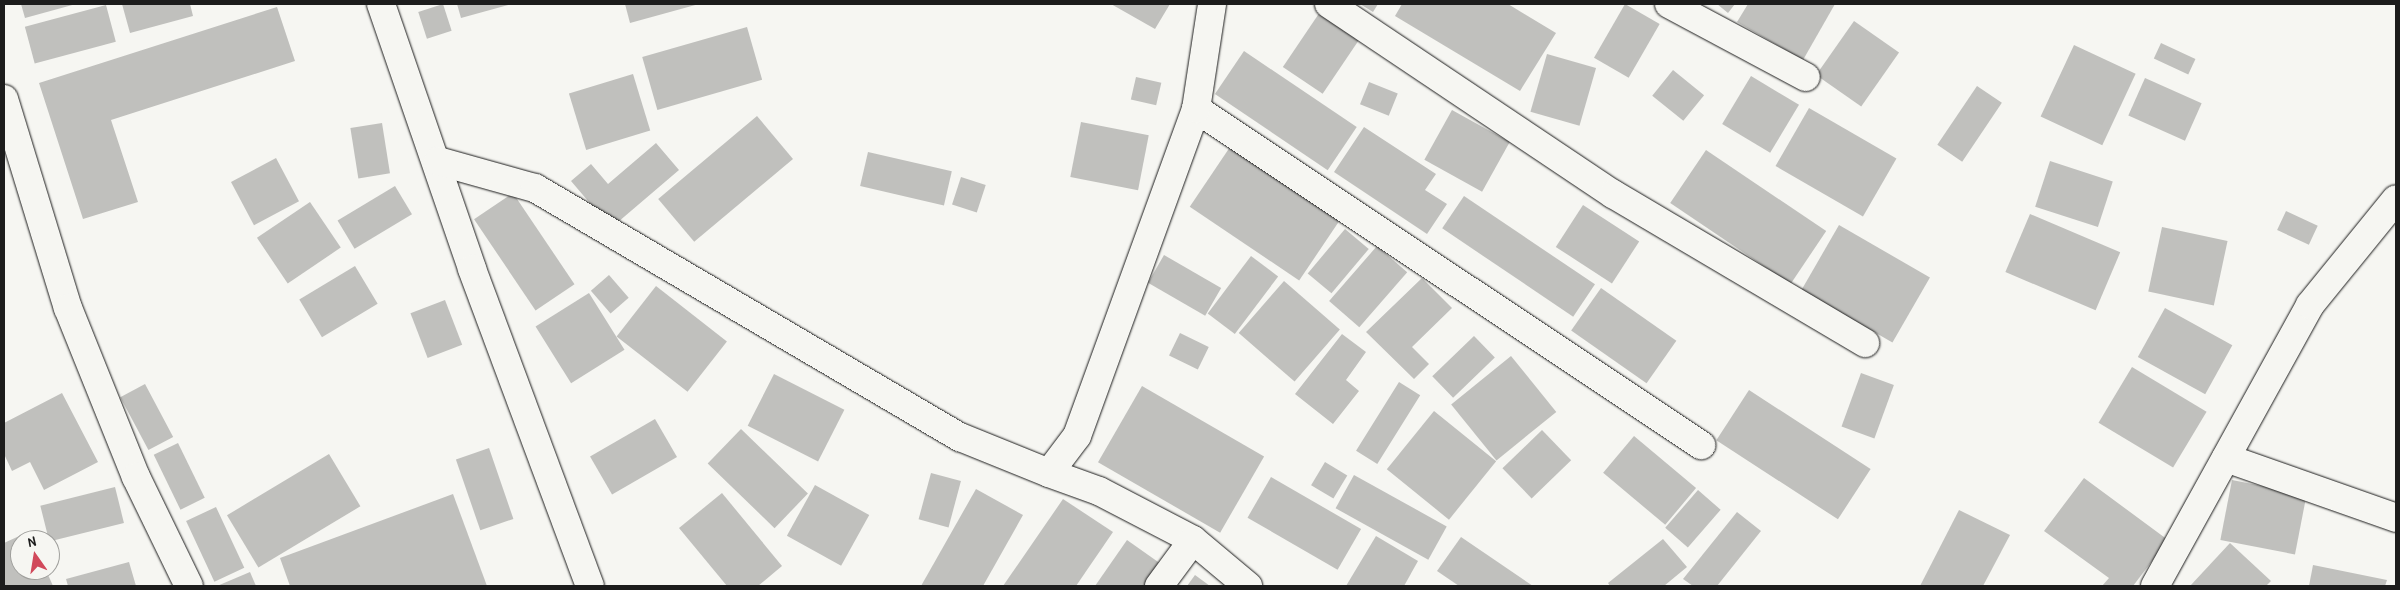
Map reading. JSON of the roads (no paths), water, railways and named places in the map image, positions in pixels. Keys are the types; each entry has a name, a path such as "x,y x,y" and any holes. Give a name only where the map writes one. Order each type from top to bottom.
{"street":[{"path":"381,4 438,161 472,270 590,586"},
{"path":"1049,473 1077,436 1196,109 1212,4"},
{"path":"1329,4 1613,194 1865,343"},
{"path":"1669,4 1806,77"},
{"path":"4,99 68,308 136,477 189,586"},
{"path":"1196,109 1701,446"},
{"path":"438,161 535,188 960,437 1099,491 1193,540 1248,586"},
{"path":"2155,586 2310,305 2396,199"},
{"path":"2226,458 2396,518"},
{"path":"1159,586 1193,540"}]}
